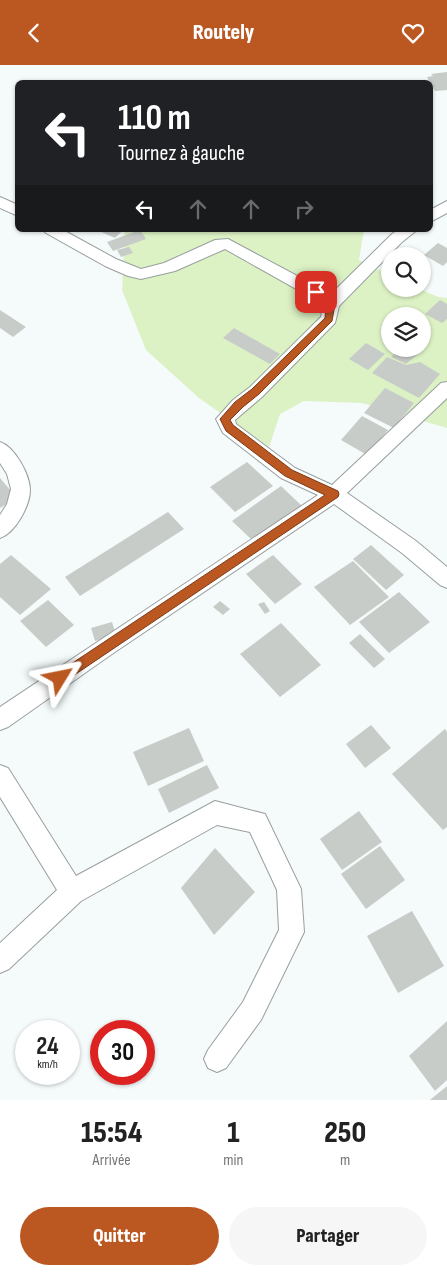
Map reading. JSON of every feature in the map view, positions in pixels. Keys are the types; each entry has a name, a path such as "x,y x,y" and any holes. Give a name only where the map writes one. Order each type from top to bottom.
{"street":[{"path":"0,202 15,210"},
{"path":"433,215 447,206"},
{"path":"55,232 114,264 140,274 159,270 220,244 228,244 306,286 327,299 331,304"},
{"path":"406,232 397,238 331,304 329,319 256,392 225,419 229,428 288,473 334,494 409,547 447,579"},
{"path":"0,720 105,647 334,494 447,388"},
{"path":"0,449 15,468 22,484 18,505 0,530"},
{"path":"0,776 72,892"},
{"path":"0,960 72,892 215,813 257,823 289,889 292,932 252,1011 217,1059"}],"green space":[{"path":"125,232 364,232 359,260 381,271 381,297 431,297 431,294 447,298 447,428 362,403 304,401 280,414 269,447 199,398 146,350 122,290"}],"building":[{"path":"447,72 447,90 435,91 433,80 429,80 427,77 433,76 431,74"},
{"path":"102,232 121,232 115,238"},
{"path":"134,232 141,232 146,239 113,251 107,242"},
{"path":"438,243 447,248 447,262 443,266 431,259 431,249"},
{"path":"129,247 133,253 121,257 117,250"},
{"path":"440,300 447,304 447,319 442,323 431,317 431,308"},
{"path":"0,310 26,327 13,337 0,328"},
{"path":"234,328 280,354 270,364 223,338"},
{"path":"366,343 381,352 382,357 368,370 349,359"},
{"path":"387,357 406,365 420,362 440,374 419,398 372,373"},
{"path":"391,357 414,357 406,364"},
{"path":"385,388 414,403 394,428 364,413"},
{"path":"362,416 388,430 367,455 341,440"},
{"path":"247,462 273,486 235,512 210,487"},
{"path":"0,478 17,498 0,508"},
{"path":"281,486 302,506 253,541 232,521"},
{"path":"168,512 184,529 80,596 65,577"},
{"path":"371,545 404,575 386,590 353,559"},
{"path":"11,555 51,589 20,615 0,597 0,564"},
{"path":"273,555 302,584 275,604 246,574"},
{"path":"353,561 389,597 350,625 314,587"},
{"path":"399,592 430,622 389,653 359,622"},
{"path":"48,600 74,625 46,647 20,621"},
{"path":"220,601 230,609 223,615 213,607"},
{"path":"264,602 270,611 265,614 258,604"},
{"path":"112,622 116,635 95,641 91,628"},
{"path":"281,623 321,665 280,697 240,654"},
{"path":"360,634 385,659 374,668 349,643"},
{"path":"371,725 391,748 365,768 346,744"},
{"path":"189,728 204,761 148,786 133,752"},
{"path":"445,729 447,732 447,827 443,830 392,774"},
{"path":"207,765 219,788 169,813 158,789"},
{"path":"359,811 382,842 342,870 320,839"},
{"path":"380,846 405,880 366,909 341,874"},
{"path":"215,848 255,892 214,935 181,888"},
{"path":"412,911 444,966 398,993 367,936"},
{"path":"447,1021 447,1080 435,1091 409,1056"},
{"path":"447,1086 447,1100 430,1100"}],"route":[{"path":"60,678 334,494 288,473 229,428 225,419 256,392 329,319 331,304 316,292"}]}
